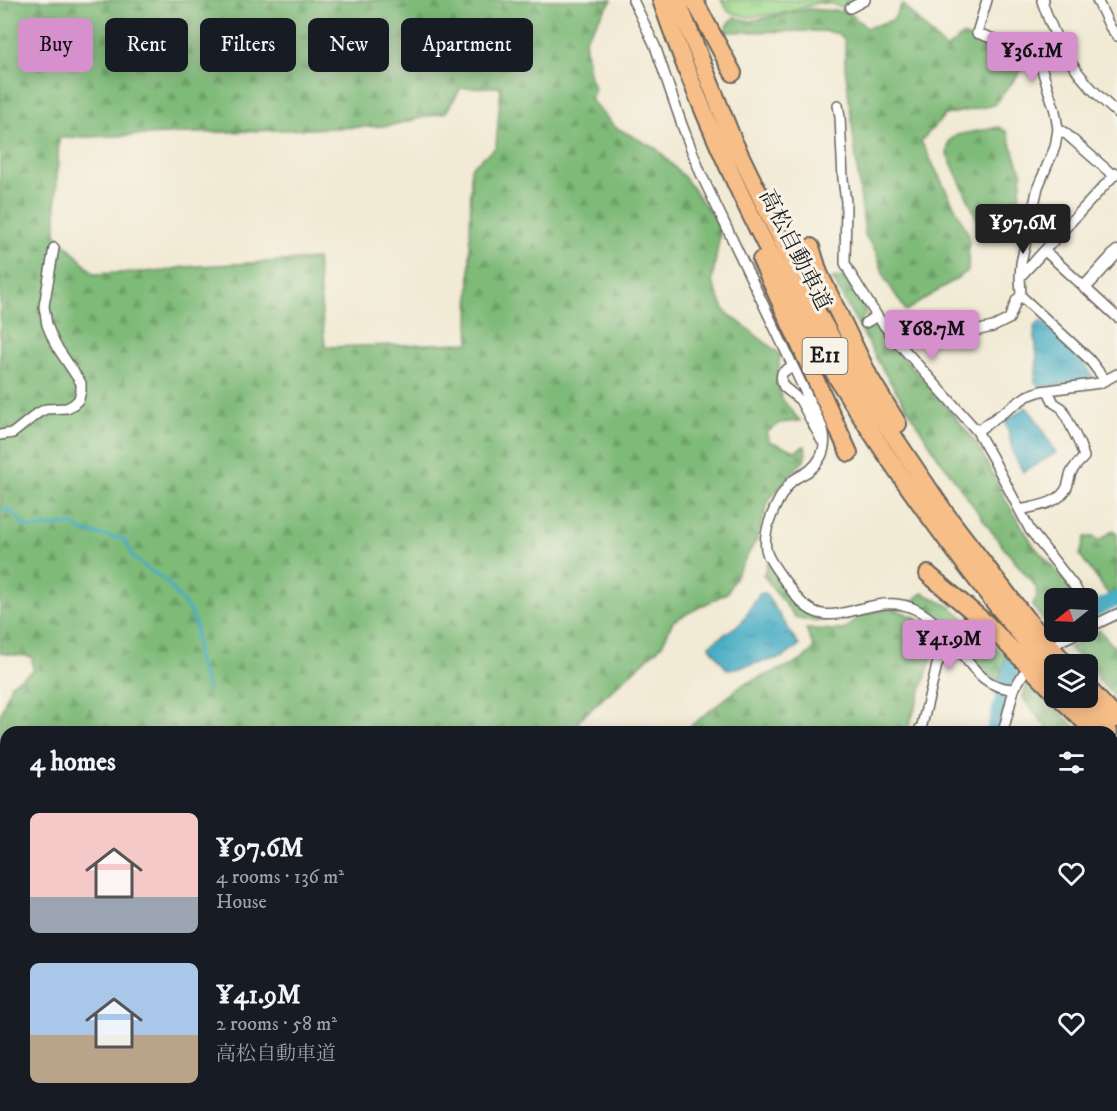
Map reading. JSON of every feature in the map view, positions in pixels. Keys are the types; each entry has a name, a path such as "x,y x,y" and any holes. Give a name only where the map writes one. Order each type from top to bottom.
{"highway":[{"name":"高松自動車道","path":"661,0 694,90 763,241 847,394 935,525 975,579 1044,662"},
{"name":"高松自動車道","path":"677,0 733,140 812,303 853,376 946,514 1024,616 1057,654"},
{"path":"694,0 733,73"},
{"path":"719,147 734,201 849,453"},
{"path":"811,247 819,273 870,378 912,448 946,514"},
{"path":"928,574 986,623 1044,682"},
{"path":"1098,699 1117,719"},
{"path":"1070,708 1089,726"},
{"path":"1086,708 1103,726"}],"street":[{"path":"633,0 655,46 701,174 823,429 825,446 821,458 810,470 792,481 777,504 766,529 767,555 805,608 830,615 870,606 896,604 915,609 935,621 980,678 1009,689"},
{"path":"850,8 865,0"},
{"path":"987,0 977,33 1037,54 1058,42"},
{"path":"1041,0 1049,23 1067,58 1081,78 1117,112"},
{"path":"1097,0 1114,26 1117,36"},
{"path":"1037,54 1055,111 1058,129 1055,147 1038,187 1021,263 1021,296 1089,359 1105,380"},
{"path":"838,105 846,202 845,263 880,320 976,431 1030,530 1075,588"},
{"path":"1020,277 1115,174 1058,129"},
{"path":"0,435 13,433 38,412 46,409 67,408 79,399 81,383 55,344 47,325 44,306 54,248"},
{"path":"1045,251 1117,317"},
{"path":"1085,287 1117,252"},
{"path":"865,323 880,320 917,332 979,330 993,327 1009,319 1017,299 1021,296"},
{"path":"789,368 782,373 781,381 784,387 800,400 825,446"},
{"path":"976,431 1027,396 1041,391 1100,384 1117,374"},
{"path":"1020,510 1060,496 1067,488 1070,474 1083,458 1080,445 1062,408 1054,404 1048,391"},
{"path":"1098,619 1117,614"},
{"path":"921,726 937,665 941,656 954,644"},
{"path":"1004,726 1009,689 1023,674"}],"green space":[{"path":"0,0 612,0 585,39 589,74 595,90 590,99 615,127 657,149 685,178 721,227 712,282 725,311 780,354 778,376 781,398 800,421 780,423 766,433 769,441 795,451 805,446 804,461 769,500 757,539 727,593 673,621 662,645 579,720 578,726 0,726 0,716 11,684 33,671 32,657 0,653","holes":["501,87 496,147 471,167 469,343 325,347 317,259 94,274 56,234 59,138 388,126 446,112 461,88"]},
{"path":"721,0 857,0 840,7 829,3 817,3 789,12 749,17 729,12"},
{"path":"902,4 946,49 963,35 1030,60 994,105 945,115 921,141 969,235 968,271 906,311 885,279 876,252 865,235 845,65 845,40 839,34 826,31 726,32 726,27 734,17 750,21 809,9 848,12 867,28 893,20"},
{"path":"999,127 1007,132 1022,174 1018,205 1004,233 985,236 947,154 949,141 957,135"},
{"path":"844,277 864,305 866,313 861,320 866,330 873,328 879,330 977,444 1008,504 1034,546 1065,581 1069,588 1044,588 1044,621 1032,606 1037,596 1036,587 1003,547 936,454 883,370 832,278"},
{"path":"1113,530 1117,535 1117,595 1111,598 1080,555 1085,537 1093,537 1099,541"},
{"path":"768,563 801,610 814,617 832,619 812,621 795,617 763,575"},
{"path":"923,593 951,607 1006,656 999,681 982,673 953,634 927,609 911,602"},
{"path":"891,608 915,617 934,631 936,646 909,726 691,726 744,684 801,661 814,648 806,629 844,630 862,614"},
{"path":"1098,631 1117,650 1117,699 1098,678 1098,654 1075,654 1069,648 1079,642 1098,642"},
{"path":"1027,681 1044,697 1044,708 1055,708 1074,726 1045,726 1023,698"}],"water":[{"path":"1041,320 1085,363 1094,381 1039,387 1035,381 1037,359 1034,327"},
{"path":"1026,407 1039,423 1056,453 1023,472 1013,453 1005,422"},
{"path":"760,593 765,593 799,645 784,657 727,670 709,645 741,623"}],"waterway":[{"path":"0,511 10,510 25,526 34,528 71,524 83,531 124,539 134,558 165,580 189,610 195,623 198,661 208,690"},
{"path":"1098,608 1117,599"},
{"path":"996,726 1013,661"}]}
